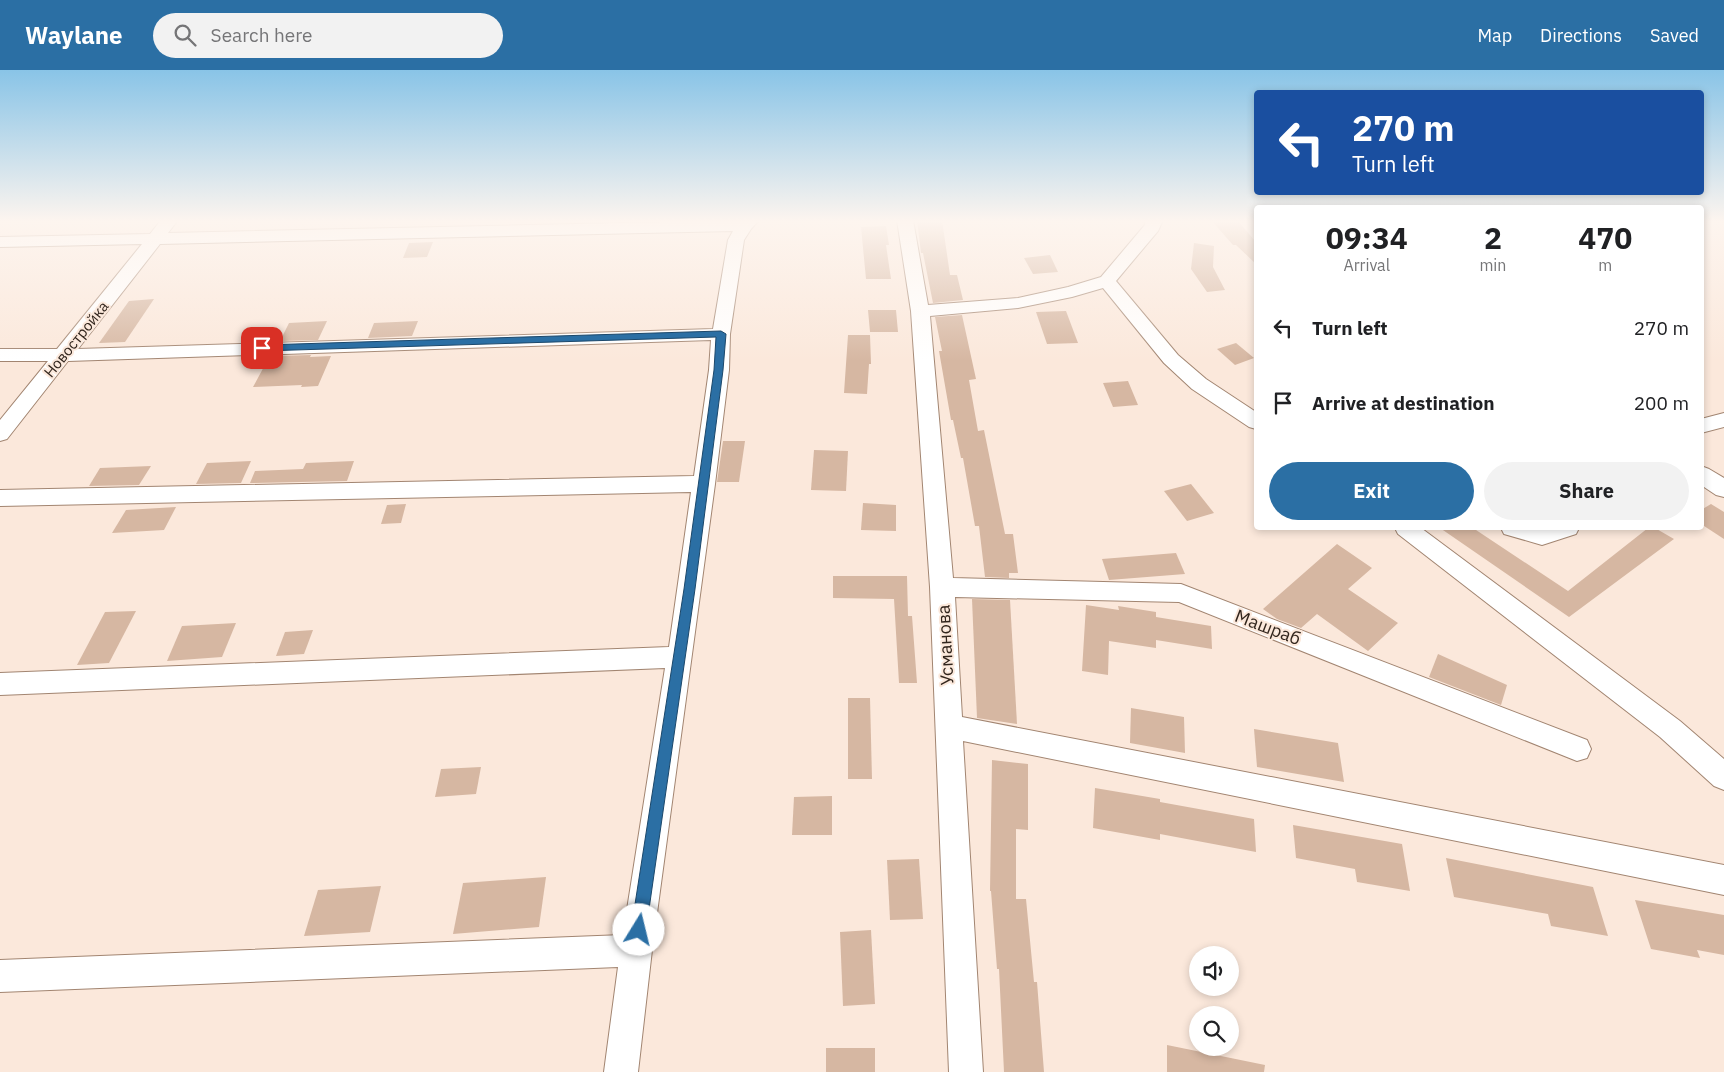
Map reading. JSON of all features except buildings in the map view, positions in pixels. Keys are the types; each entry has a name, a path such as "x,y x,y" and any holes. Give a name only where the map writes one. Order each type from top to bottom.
{"street":[{"name":"Новостройка","path":"0,434 133,267"},
{"path":"621,1072 636,950 704,484 719,370 721,334 732,267"},
{"name":"Усманова","path":"913,267 920,310 942,587 966,1072"},
{"path":"920,310 1018,303 1072,292 1107,281 1119,267"},
{"path":"1107,281 1171,360 1199,384 1254,421"},
{"path":"0,355 721,334"},
{"path":"1704,425 1724,420"},
{"path":"1704,476 1724,489"},
{"path":"0,498 704,484"},
{"path":"1409,530 1670,729 1724,777"},
{"path":"1520,530 1542,536 1562,530"},
{"name":"Машраб","path":"942,587 1181,593 1577,749"},
{"path":"0,684 680,657"},
{"path":"949,726 1724,880"},
{"path":"0,976 636,950"}],"route":[{"path":"262,348 721,334 719,370 690,589 639,930"}]}
